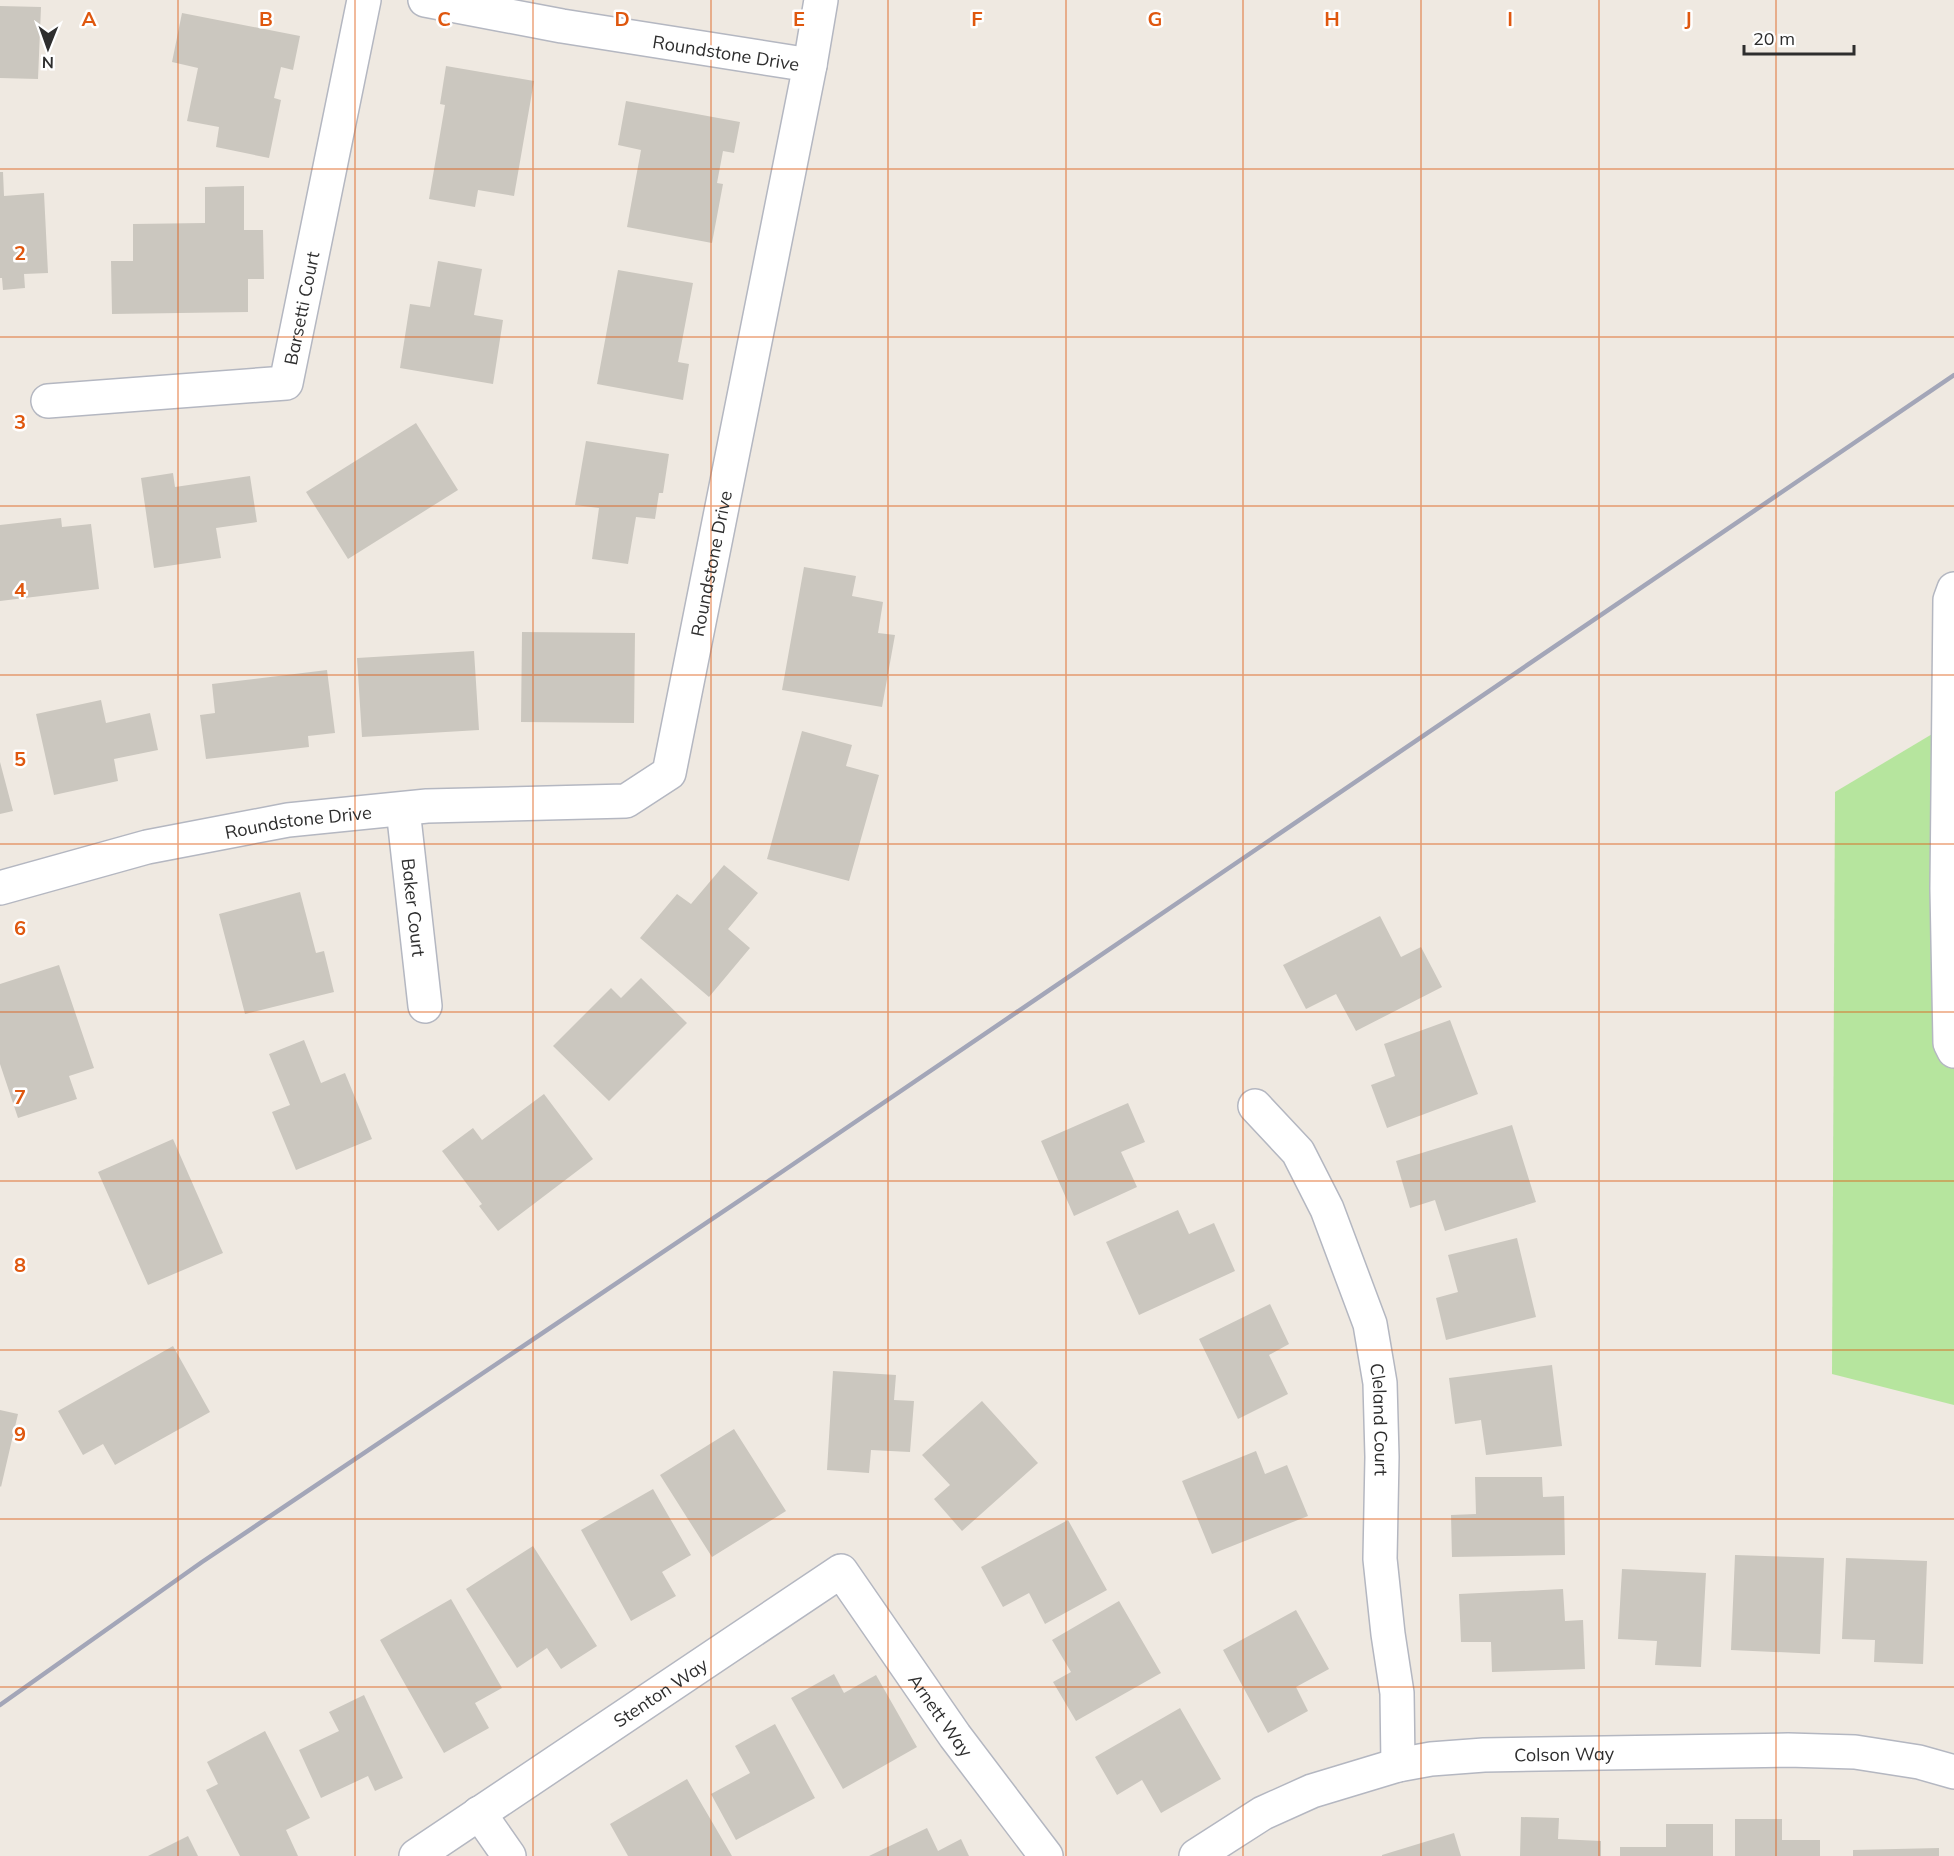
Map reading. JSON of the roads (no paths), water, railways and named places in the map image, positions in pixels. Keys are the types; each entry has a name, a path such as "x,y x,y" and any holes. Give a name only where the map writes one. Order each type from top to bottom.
{"street":[{"name":"Barsetti Court","path":"48,401 286,383 364,0"},
{"name":"Roundstone Drive","path":"0,888 147,847 288,820 427,806 626,801 669,772 810,65 562,26 425,0"},
{"path":"810,65 821,0"},
{"path":"1954,589 1950,600 1947,890 1950,1043 1954,1051"},
{"name":"Baker Court","path":"403,809 425,1006"},
{"name":"Cleland Court","path":"1255,1106 1298,1152 1327,1209 1370,1324 1380,1383 1382,1457 1380,1558 1397,1693 1398,1765"},
{"name":"Stenton Way","path":"416,1856 841,1571"},
{"name":"Arnett Way","path":"841,1571 955,1736 1046,1856"},
{"name":"Colson Way","path":"1196,1856 1263,1813 1312,1791 1398,1765 1431,1759 1485,1755 1788,1750 1855,1752 1918,1762 1954,1772"},
{"path":"479,1813 509,1856"}],"railway":[{"path":"0,1705 202,1562 764,1184 1954,375"}]}
